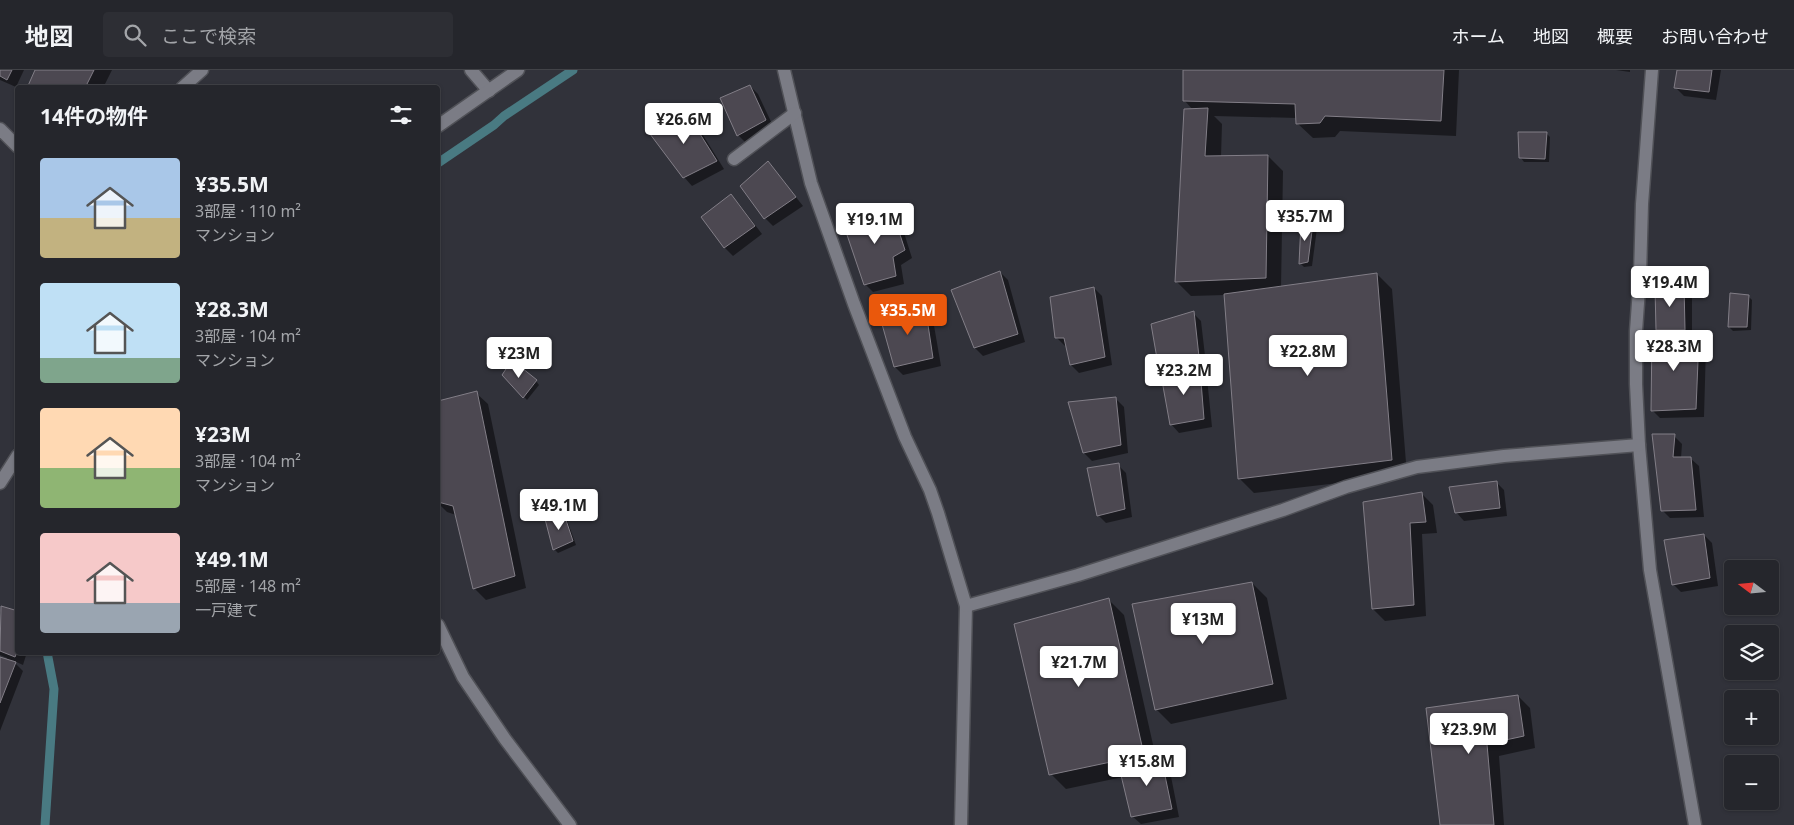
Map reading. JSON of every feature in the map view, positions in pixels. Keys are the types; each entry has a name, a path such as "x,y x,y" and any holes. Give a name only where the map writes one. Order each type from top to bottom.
{"street":[{"path":"185,85 202,70"},
{"path":"470,70 489,91"},
{"path":"440,125 518,70"},
{"path":"784,70 814,192 905,437 935,505 966,606 961,825"},
{"path":"1652,70 1642,204 1636,332 1639,445 1650,570 1695,825"},
{"path":"734,159 794,113"},
{"path":"0,129 15,144"},
{"path":"966,606 1078,575 1346,488 1417,467 1504,456 1639,445"},
{"path":"0,483 15,460"},
{"path":"440,629 463,677 504,739 570,825"}],"building":[{"path":"0,70 12,70 7,80 0,76"},
{"path":"35,70 94,70 86,85 28,85"},
{"path":"1183,70 1444,70 1441,121 1325,116 1320,123 1296,124 1295,104 1183,101"},
{"path":"1677,70 1712,70 1709,92 1674,88"},
{"path":"750,85 766,120 737,136 720,98"},
{"path":"1208,108 1205,156 1268,155 1266,278 1175,282 1184,109"},
{"path":"685,110 717,161 683,178 650,134"},
{"path":"1518,132 1547,132 1545,159 1519,158"},
{"path":"768,161 796,197 764,219 740,186"},
{"path":"731,194 755,226 724,248 701,217"},
{"path":"891,207 905,250 893,257 896,276 864,285 843,223"},
{"path":"1301,223 1313,223 1308,262 1299,264"},
{"path":"1000,271 1018,334 974,348 951,290"},
{"path":"1377,273 1392,460 1238,479 1224,294"},
{"path":"1684,285 1685,330 1656,330 1655,288"},
{"path":"1094,287 1105,357 1070,365 1064,338 1055,338 1050,297"},
{"path":"1730,293 1749,295 1747,327 1728,327"},
{"path":"925,305 933,358 894,367 880,317"},
{"path":"1194,311 1200,366 1159,370 1151,324"},
{"path":"1652,334 1699,337 1696,409 1651,411"},
{"path":"512,360 537,380 523,398 502,375"},
{"path":"1200,369 1204,419 1170,425 1161,375"},
{"path":"477,391 515,576 473,589 453,506 440,503 440,400"},
{"path":"1116,397 1121,445 1083,453 1068,402"},
{"path":"1652,434 1675,434 1673,457 1691,457 1696,510 1661,511"},
{"path":"1119,463 1125,509 1097,516 1087,468"},
{"path":"1497,481 1500,508 1455,513 1449,487"},
{"path":"1422,492 1426,522 1410,523 1414,605 1372,609 1363,502"},
{"path":"564,514 573,541 553,550 545,519"},
{"path":"1704,534 1710,578 1672,585 1664,540"},
{"path":"1252,582 1273,684 1155,710 1132,604"},
{"path":"1109,598 1144,755 1049,775 1014,624"},
{"path":"1,606 15,610 16,655 15,657 0,651"},
{"path":"0,657 16,662 0,703"},
{"path":"1518,695 1524,736 1487,744 1494,825 1440,825 1426,708"},
{"path":"1159,747 1172,809 1131,817 1120,771 1148,766 1148,750"}],"waterway":[{"path":"440,162 573,70"},
{"path":"45,825 54,689 48,655"}]}
